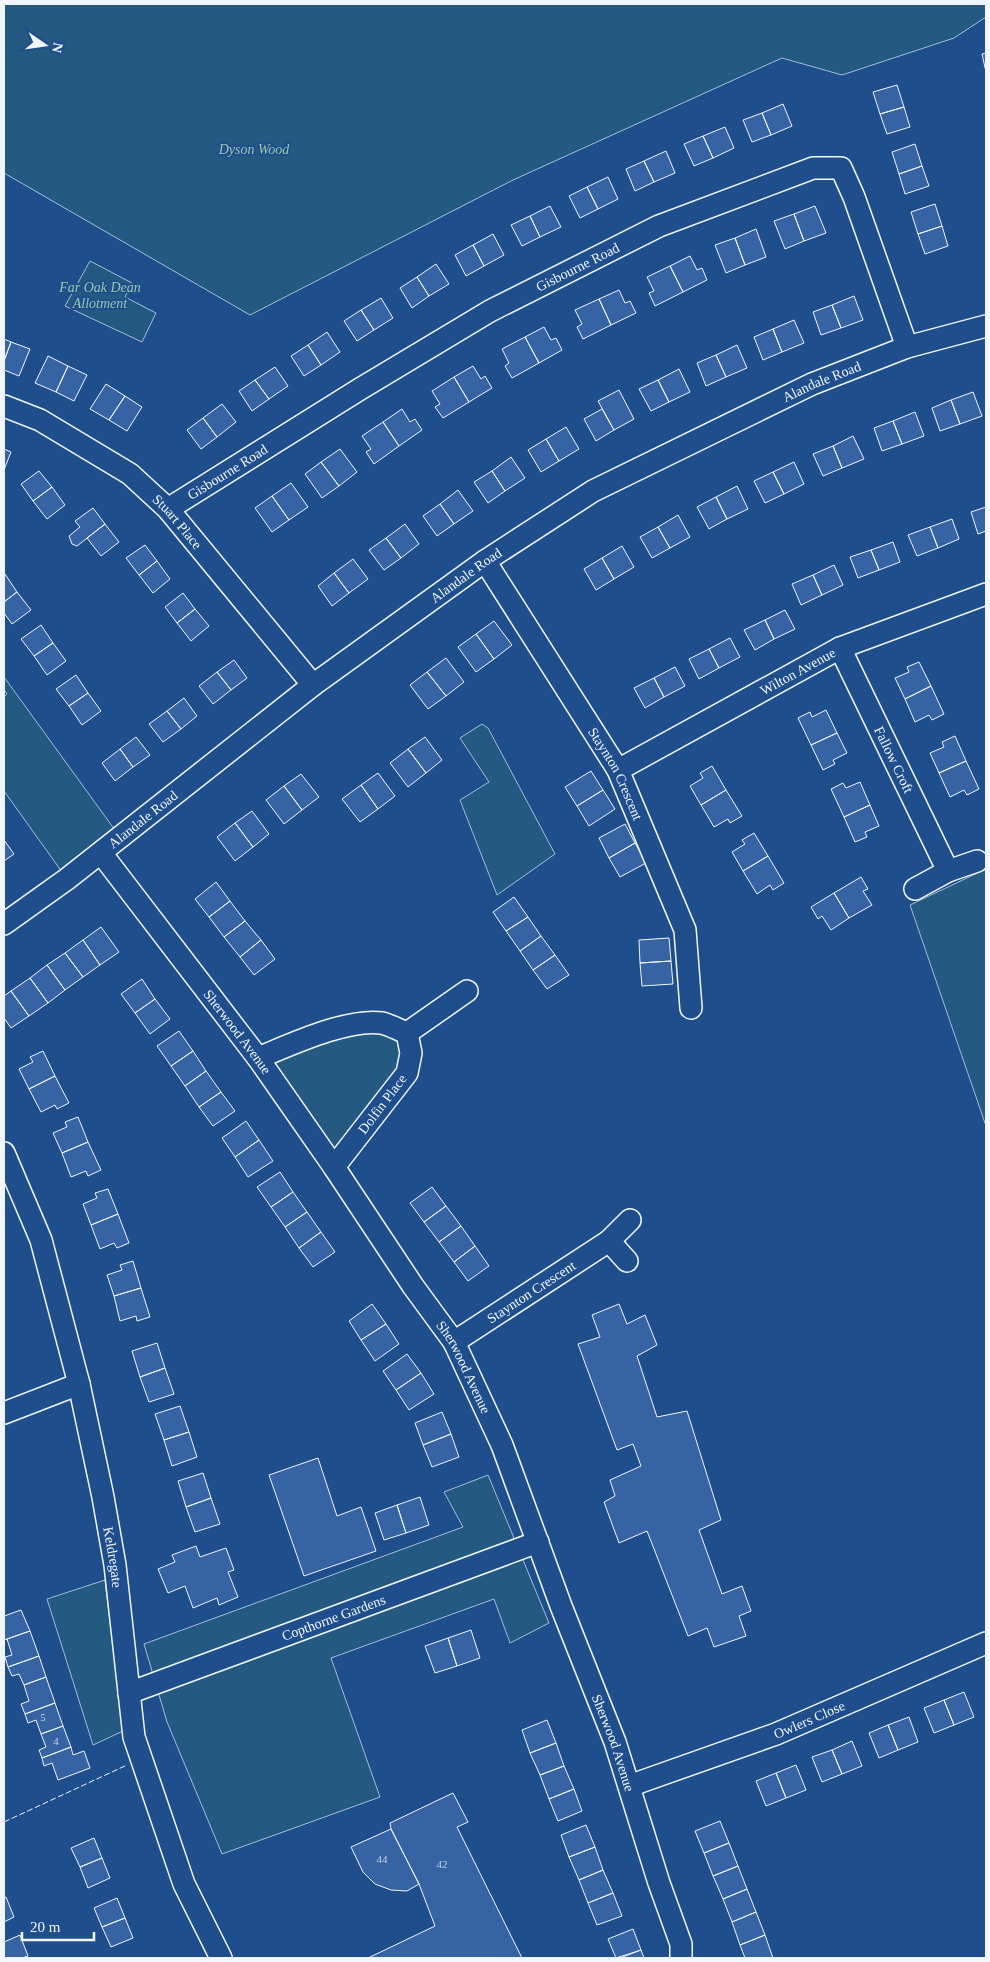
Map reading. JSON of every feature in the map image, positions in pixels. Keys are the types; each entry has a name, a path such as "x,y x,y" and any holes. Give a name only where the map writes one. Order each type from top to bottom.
{"street":[{"name":"Gisbourne Road","path":"168,509 360,389 490,312 659,226 813,168 841,168 854,197 907,347"},
{"name":"Alandale Road","path":"4,924 101,853 313,685 485,561 593,491 812,384 907,347 986,326"},
{"name":"Stuart Place","path":"4,406 40,420 130,474 168,509 313,685"},
{"name":"Staynton Crescent","path":"485,561 618,770 685,930 691,1008"},
{"name":"Wilton Avenue","path":"618,770 840,648 986,594"},
{"name":"Fallow Croft","path":"840,648 948,871"},
{"name":"Sherwood Avenue","path":"101,853 258,1058 334,1167 413,1286 454,1342 502,1445 561,1606 615,1742 659,1883 681,1944 681,1958"},
{"path":"915,889 948,871 977,861"},
{"path":"258,1058 305,1039 345,1026 382,1023 407,1033 467,991"},
{"name":"Dolfin Place","path":"334,1167 407,1073 411,1053 407,1033"},
{"name":"Keldregate","path":"4,1153 41,1240 79,1384 115,1565 134,1738 142,1767 184,1884 221,1958"},
{"name":"Staynton Crescent","path":"454,1342 609,1241 630,1220"},
{"path":"609,1241 627,1261"},
{"path":"4,1413 79,1384"},
{"name":"Copthorne Gardens","path":"129,1693 538,1542"},
{"name":"Owlers Close","path":"629,1786 776,1734 986,1643"}],"green space":[{"name":"Dyson Wood","path":"4,4 986,4 986,17 954,38 842,75 782,58 513,180 250,315 4,173"},
{"name":"Far Oak Dean Allotment","path":"90,261 132,283 125,297 156,313 142,342 65,306"},
{"path":"4,677 120,837 67,879 4,791 4,697 7,694 4,689"},
{"path":"482,724 488,728 555,854 497,895 460,800 489,782 460,738"},
{"path":"986,869 986,1126 910,905"},
{"path":"382,1023 411,1053 334,1167 258,1058"},
{"path":"488,1475 549,1623 510,1643 494,1599 331,1658 380,1797 222,1854 167,1722 144,1644 463,1527 444,1492"},
{"path":"105,1580 123,1731 93,1745 47,1599"}],"building":[{"path":"986,53 986,72 982,54"},
{"path":"897,85 904,107 880,114 873,92"},
{"path":"783,104 792,126 771,135 762,113"},
{"path":"904,107 910,127 887,134 880,114"},
{"path":"762,113 771,135 752,142 743,120"},
{"path":"725,127 734,148 713,158 703,136"},
{"path":"703,136 713,158 694,166 684,144"},
{"path":"915,144 922,166 899,174 892,152"},
{"path":"666,151 675,173 654,182 644,161"},
{"path":"644,161 654,182 635,191 626,169"},
{"path":"922,166 929,186 905,194 899,174"},
{"path":"608,177 618,199 598,209 587,187"},
{"path":"587,187 598,209 580,218 569,196"},
{"path":"935,204 942,226 918,234 911,212"},
{"path":"550,206 561,227 540,237 530,216"},
{"path":"815,206 826,233 804,241 794,214"},
{"path":"794,214 804,241 785,249 774,221"},
{"path":"530,216 540,237 522,246 511,225"},
{"path":"942,226 948,246 925,254 918,234"},
{"path":"756,229 766,257 745,265 735,238"},
{"path":"493,234 504,255 484,266 473,245"},
{"path":"735,238 745,265 726,273 715,245"},
{"path":"473,245 484,266 466,276 455,255"},
{"path":"690,256 697,270 702,268 707,280 683,292 670,266"},
{"path":"436,264 449,284 429,296 417,277"},
{"path":"670,266 683,292 655,306 649,293 654,291 647,277"},
{"path":"417,277 429,296 412,308 400,288"},
{"path":"619,290 625,303 630,301 636,313 611,325 599,299"},
{"path":"854,296 863,320 841,328 832,305"},
{"path":"381,298 393,318 374,330 361,310"},
{"path":"599,299 611,325 583,339 577,327 582,324 575,310"},
{"path":"832,305 841,328 821,335 813,312"},
{"path":"361,310 374,330 357,341 344,321"},
{"path":"794,320 804,343 782,352 773,329"},
{"path":"544,327 551,340 556,338 562,350 539,363 525,337"},
{"path":"773,329 782,352 763,360 754,337"},
{"path":"327,332 340,352 321,365 308,345"},
{"path":"525,337 539,363 512,378 505,366 509,363 502,349"},
{"path":"4,339 11,342 4,361"},
{"path":"11,342 30,349 19,376 4,370 4,361"},
{"path":"308,345 321,365 304,376 291,356"},
{"path":"737,345 747,368 726,377 716,355"},
{"path":"716,355 726,377 706,386 697,363"},
{"path":"48,356 68,366 56,392 35,383"},
{"path":"68,366 87,375 74,401 56,392"},
{"path":"473,366 481,379 485,376 492,388 469,402 454,377"},
{"path":"275,367 288,386 269,399 255,380"},
{"path":"679,369 690,392 669,402 658,380"},
{"path":"454,377 469,402 443,418 435,407 440,404 432,391"},
{"path":"255,380 269,399 252,411 239,391"},
{"path":"658,380 669,402 651,411 639,389"},
{"path":"106,384 125,396 109,420 90,409"},
{"path":"619,390 634,419 614,430 598,401"},
{"path":"973,392 982,416 960,424 951,400"},
{"path":"125,396 142,407 127,431 109,420"},
{"path":"951,400 960,424 940,431 932,408"},
{"path":"222,404 236,422 217,437 203,418"},
{"path":"402,409 410,422 415,419 422,430 399,446 383,422"},
{"path":"602,409 614,430 596,441 584,419"},
{"path":"915,412 924,436 902,444 893,421"},
{"path":"203,418 217,437 201,449 187,430"},
{"path":"893,421 902,444 882,451 874,428"},
{"path":"383,422 399,446 374,464 366,452 371,449 362,436"},
{"path":"566,427 579,449 559,461 546,439"},
{"path":"853,436 864,459 842,468 833,446"},
{"path":"546,439 559,461 541,472 528,450"},
{"path":"833,446 842,468 823,476 813,454"},
{"path":"4,449 11,452 4,470"},
{"path":"340,449 357,472 339,486 321,462"},
{"path":"511,457 525,478 505,491 492,471"},
{"path":"321,462 339,486 322,498 305,474"},
{"path":"794,462 804,484 784,494 773,472"},
{"path":"39,471 52,487 33,501 21,484"},
{"path":"492,471 505,491 488,503 474,482"},
{"path":"773,472 784,494 765,503 754,481"},
{"path":"291,483 308,507 289,520 272,496"},
{"path":"737,486 748,509 727,519 716,497"},
{"path":"52,487 65,505 47,519 33,501"},
{"path":"458,490 473,511 454,524 440,504"},
{"path":"272,496 289,520 272,532 255,508"},
{"path":"716,497 727,519 709,529 697,507"},
{"path":"440,504 454,524 437,536 423,516"},
{"path":"986,507 986,531 978,534 971,512"},
{"path":"93,508 105,524 77,546 72,544 69,536 80,527 75,521"},
{"path":"678,515 690,537 670,548 658,527"},
{"path":"952,519 959,539 938,548 930,527"},
{"path":"105,524 119,542 101,556 87,538"},
{"path":"405,524 419,544 401,558 386,538"},
{"path":"658,527 670,548 652,558 640,537"},
{"path":"930,527 938,548 917,556 908,535"},
{"path":"386,538 401,558 384,570 369,550"},
{"path":"893,542 900,562 879,570 871,550"},
{"path":"145,545 157,561 139,575 126,558"},
{"path":"622,546 634,567 614,579 602,558"},
{"path":"871,550 879,570 858,578 850,557"},
{"path":"602,558 614,579 596,590 584,569"},
{"path":"353,559 368,579 349,593 334,573"},
{"path":"157,561 170,579 153,593 139,575"},
{"path":"834,565 843,585 822,595 813,575"},
{"path":"334,573 349,593 332,606 318,586"},
{"path":"4,575 17,592 4,602"},
{"path":"813,575 822,595 801,605 792,584"},
{"path":"17,592 31,610 12,624 4,613 4,602"},
{"path":"183,593 195,609 177,623 165,607"},
{"path":"195,609 209,626 191,641 177,623"},
{"path":"785,610 795,629 774,639 765,620"},
{"path":"765,620 774,639 755,650 744,630"},
{"path":"494,621 512,645 494,659 476,634"},
{"path":"41,625 53,643 34,656 21,639"},
{"path":"476,634 494,659 476,672 458,647"},
{"path":"730,638 740,657 719,668 709,649"},
{"path":"53,643 66,661 47,675 34,656"},
{"path":"709,649 719,668 699,679 689,659"},
{"path":"446,658 464,682 446,696 427,672"},
{"path":"234,660 247,678 231,690 217,672"},
{"path":"919,662 931,686 905,699 895,678 909,672 907,667"},
{"path":"675,667 685,686 664,697 654,678"},
{"path":"217,672 231,690 213,704 199,686"},
{"path":"427,672 446,696 428,709 410,685"},
{"path":"76,675 88,693 69,706 56,689"},
{"path":"654,678 664,697 645,708 634,688"},
{"path":"931,686 944,714 932,720 929,715 915,722 905,699"},
{"path":"88,693 101,711 82,725 69,706"},
{"path":"184,698 197,716 181,729 167,711"},
{"path":"826,710 837,733 811,745 798,718 810,712 812,717"},
{"path":"167,711 181,729 163,742 149,724"},
{"path":"837,733 847,753 833,760 835,764 823,770 811,745"},
{"path":"955,736 966,761 939,773 930,753 944,747 942,742"},
{"path":"136,737 150,755 133,767 120,749"},
{"path":"425,737 442,760 426,773 408,749"},
{"path":"120,749 133,767 115,781 102,763"},
{"path":"408,749 426,773 408,787 390,763"},
{"path":"966,761 979,789 967,795 964,790 950,797 939,773"},
{"path":"712,766 726,790 701,805 690,786 703,778 700,773"},
{"path":"591,771 603,790 577,806 565,787"},
{"path":"378,773 395,796 378,809 361,785"},
{"path":"301,774 319,797 302,810 284,786"},
{"path":"860,782 870,805 844,817 831,789 843,783 846,788"},
{"path":"361,785 378,809 360,822 342,799"},
{"path":"284,786 302,810 284,824 266,800"},
{"path":"603,790 615,809 589,826 577,806"},
{"path":"726,790 742,816 730,823 728,819 714,827 701,805"},
{"path":"870,805 879,826 865,832 867,837 855,842 844,817"},
{"path":"252,811 269,834 253,847 235,823"},
{"path":"235,823 253,847 235,861 217,837"},
{"path":"625,824 635,843 609,858 599,838"},
{"path":"754,833 768,856 743,871 732,852 745,844 742,840"},
{"path":"4,840 14,854 4,861"},
{"path":"635,843 646,863 620,877 609,858"},
{"path":"768,856 784,883 773,890 770,885 757,894 743,871"},
{"path":"861,877 868,889 863,891 872,905 849,918 834,893"},
{"path":"216,882 230,901 209,917 195,899"},
{"path":"834,893 849,918 831,930 822,916 818,919 811,907"},
{"path":"514,897 528,917 506,931 493,912"},
{"path":"230,901 245,921 224,937 209,917"},
{"path":"528,917 541,936 520,951 506,931"},
{"path":"245,921 261,940 240,957 224,937"},
{"path":"101,927 119,952 100,965 83,940"},
{"path":"541,936 555,955 533,970 520,951"},
{"path":"669,938 671,961 640,963 639,940"},
{"path":"83,940 100,965 83,977 65,953"},
{"path":"261,940 275,959 254,975 240,957"},
{"path":"65,953 83,977 65,990 47,965"},
{"path":"555,955 569,975 547,989 533,970"},
{"path":"671,961 673,984 642,986 640,963"},
{"path":"47,965 65,990 48,1003 30,978"},
{"path":"30,978 48,1003 29,1016 11,991"},
{"path":"142,979 155,999 135,1013 121,994"},
{"path":"11,991 29,1016 11,1028 4,1018 4,996"},
{"path":"155,999 170,1019 150,1034 135,1013"},
{"path":"179,1031 193,1051 171,1066 157,1046"},
{"path":"43,1051 55,1076 29,1089 19,1069 33,1062 30,1057"},
{"path":"193,1051 206,1071 185,1086 171,1066"},
{"path":"206,1071 221,1092 199,1107 185,1086"},
{"path":"55,1076 69,1103 57,1109 55,1105 41,1112 29,1089"},
{"path":"221,1092 235,1111 213,1126 199,1107"},
{"path":"78,1117 88,1142 62,1153 53,1133 67,1127 65,1122"},
{"path":"246,1121 259,1140 235,1157 222,1138"},
{"path":"259,1140 273,1161 248,1177 235,1157"},
{"path":"88,1142 101,1170 88,1176 86,1171 71,1177 62,1153"},
{"path":"280,1172 293,1192 271,1207 257,1187"},
{"path":"432,1187 446,1206 424,1222 410,1203"},
{"path":"108,1189 118,1214 91,1225 83,1204 97,1198 95,1193"},
{"path":"293,1192 307,1212 285,1227 271,1207"},
{"path":"446,1206 461,1226 439,1242 424,1222"},
{"path":"307,1212 321,1232 299,1248 285,1227"},
{"path":"118,1214 129,1243 117,1248 114,1243 100,1249 91,1225"},
{"path":"461,1226 475,1246 454,1262 439,1242"},
{"path":"321,1232 335,1252 313,1267 299,1248"},
{"path":"475,1246 489,1266 468,1281 454,1262"},
{"path":"133,1261 141,1288 114,1296 107,1275 122,1270 120,1265"},
{"path":"141,1288 150,1317 137,1321 136,1316 120,1321 114,1296"},
{"path":"372,1304 386,1324 361,1340 349,1321"},
{"path":"619,1304 627,1324 645,1315 657,1345 637,1356 657,1417 687,1411 721,1520 699,1530 722,1594 742,1586 751,1611 739,1616 746,1636 714,1647 707,1628 688,1636 647,1531 619,1543 604,1502 615,1496 610,1480 641,1466 633,1444 617,1450 578,1344 600,1337 592,1315"},
{"path":"386,1324 399,1344 375,1361 361,1340"},
{"path":"157,1343 165,1368 140,1377 132,1351"},
{"path":"407,1354 421,1373 396,1390 383,1371"},
{"path":"165,1368 174,1394 149,1402 140,1377"},
{"path":"421,1373 434,1394 409,1410 396,1390"},
{"path":"180,1406 189,1432 164,1440 155,1414"},
{"path":"442,1412 451,1434 423,1445 415,1423"},
{"path":"189,1432 197,1457 172,1466 164,1440"},
{"path":"451,1434 459,1457 432,1467 423,1445"},
{"path":"318,1458 337,1516 361,1507 376,1551 304,1576 269,1475"},
{"path":"203,1473 211,1498 186,1507 178,1481"},
{"path":"420,1497 429,1525 406,1533 397,1505"},
{"path":"211,1498 220,1524 195,1532 186,1507"},
{"path":"397,1505 406,1533 384,1540 375,1513"},
{"path":"196,1546 200,1557 226,1548 234,1570 228,1572 238,1597 219,1605 217,1598 193,1608 185,1586 168,1593 158,1569 175,1562 172,1555"},
{"path":"21,1610 30,1631 4,1640 4,1616"},
{"path":"471,1630 480,1658 457,1666 448,1638"},
{"path":"30,1631 39,1656 8,1667 5,1657 12,1655 7,1639"},
{"path":"448,1638 457,1666 435,1673 425,1646"},
{"path":"39,1656 46,1677 24,1685 19,1674 12,1676 8,1667"},
{"path":"46,1677 55,1703 25,1714 21,1704 29,1701 24,1685"},
{"path":"964,1692 974,1717 954,1725 944,1700"},
{"path":"944,1700 954,1725 934,1733 924,1708"},
{"path":"55,1703 63,1726 41,1734 36,1720 28,1723 25,1714"},
{"path":"909,1717 918,1742 898,1750 888,1725"},
{"path":"547,1720 556,1743 530,1753 522,1730"},
{"path":"888,1725 898,1750 879,1758 869,1733"},
{"path":"63,1726 71,1747 42,1758 39,1750 46,1747 41,1734"},
{"path":"852,1741 862,1766 842,1774 832,1750"},
{"path":"556,1743 564,1766 540,1775 530,1753"},
{"path":"71,1747 73,1755 84,1751 90,1768 58,1780 52,1763 44,1766 42,1758"},
{"path":"832,1750 842,1774 822,1782 812,1757"},
{"path":"796,1765 806,1790 786,1798 776,1773"},
{"path":"564,1766 574,1789 549,1799 540,1775"},
{"path":"776,1773 786,1798 766,1806 756,1781"},
{"path":"574,1789 582,1811 558,1821 549,1799"},
{"path":"453,1793 468,1822 457,1827 522,1958 368,1958 435,1926 419,1884 391,1829 390,1823"},
{"path":"720,1821 729,1843 704,1853 695,1831"},
{"path":"586,1825 595,1847 569,1857 561,1835"},
{"path":"391,1829 419,1884 407,1891 391,1890 375,1884 363,1872 351,1847"},
{"path":"94,1838 102,1858 80,1867 71,1848"},
{"path":"729,1843 738,1866 713,1876 704,1853"},
{"path":"595,1847 603,1870 579,1880 569,1857"},
{"path":"102,1858 110,1878 88,1888 80,1867"},
{"path":"738,1866 747,1889 723,1899 713,1876"},
{"path":"603,1870 613,1893 588,1903 579,1880"},
{"path":"747,1889 756,1912 732,1922 723,1899"},
{"path":"613,1893 622,1916 597,1925 588,1903"},
{"path":"6,1897 14,1917 4,1922 4,1898"},
{"path":"117,1898 125,1918 102,1927 94,1908"},
{"path":"756,1912 765,1935 740,1945 732,1922"},
{"path":"125,1918 133,1938 111,1947 102,1927"},
{"path":"633,1929 641,1950 616,1958 608,1939"},
{"path":"20,1935 28,1956 4,1958 4,1942"},
{"path":"765,1935 773,1958 745,1958 740,1945"},
{"path":"641,1950 644,1958 620,1958"}],"fence":[{"path":"4,1822 127,1765"}]}
